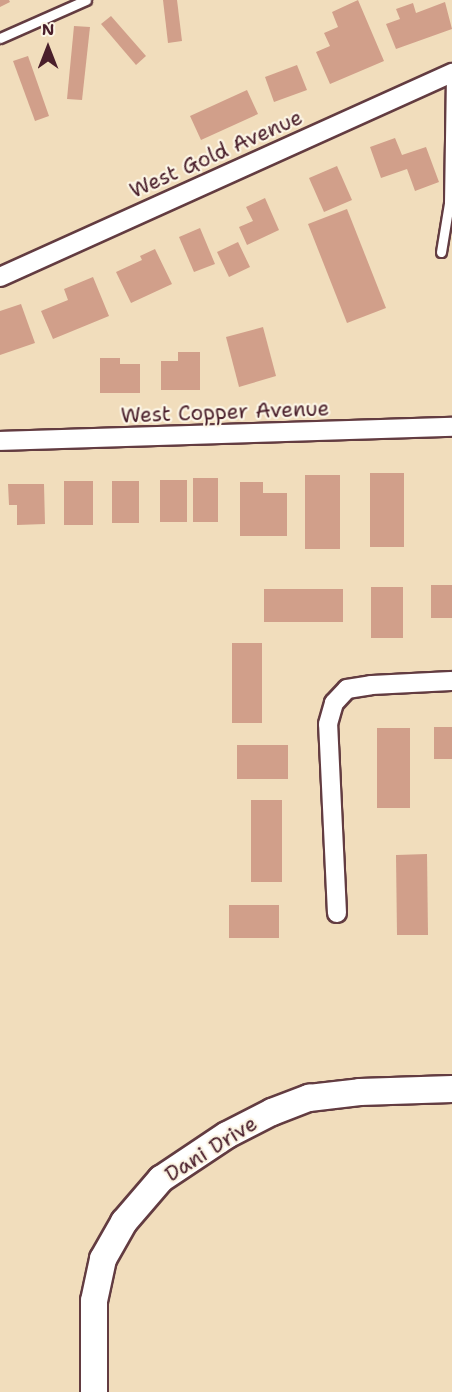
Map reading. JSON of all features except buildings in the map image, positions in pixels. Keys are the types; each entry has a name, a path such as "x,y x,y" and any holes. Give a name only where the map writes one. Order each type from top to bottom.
{"street":[{"name":"West Gold Avenue","path":"0,277 452,73"},
{"name":"West Copper Avenue","path":"0,441 452,427"},
{"path":"337,913 328,724 334,703 347,689 371,685 452,681"},
{"name":"Dani Drive","path":"93,1392 94,1301 104,1259 124,1222 162,1179 227,1135 272,1112 309,1098 360,1092 452,1089"}],"lane":[{"path":"0,38 86,0"},
{"path":"441,252 450,203 452,73"}]}
